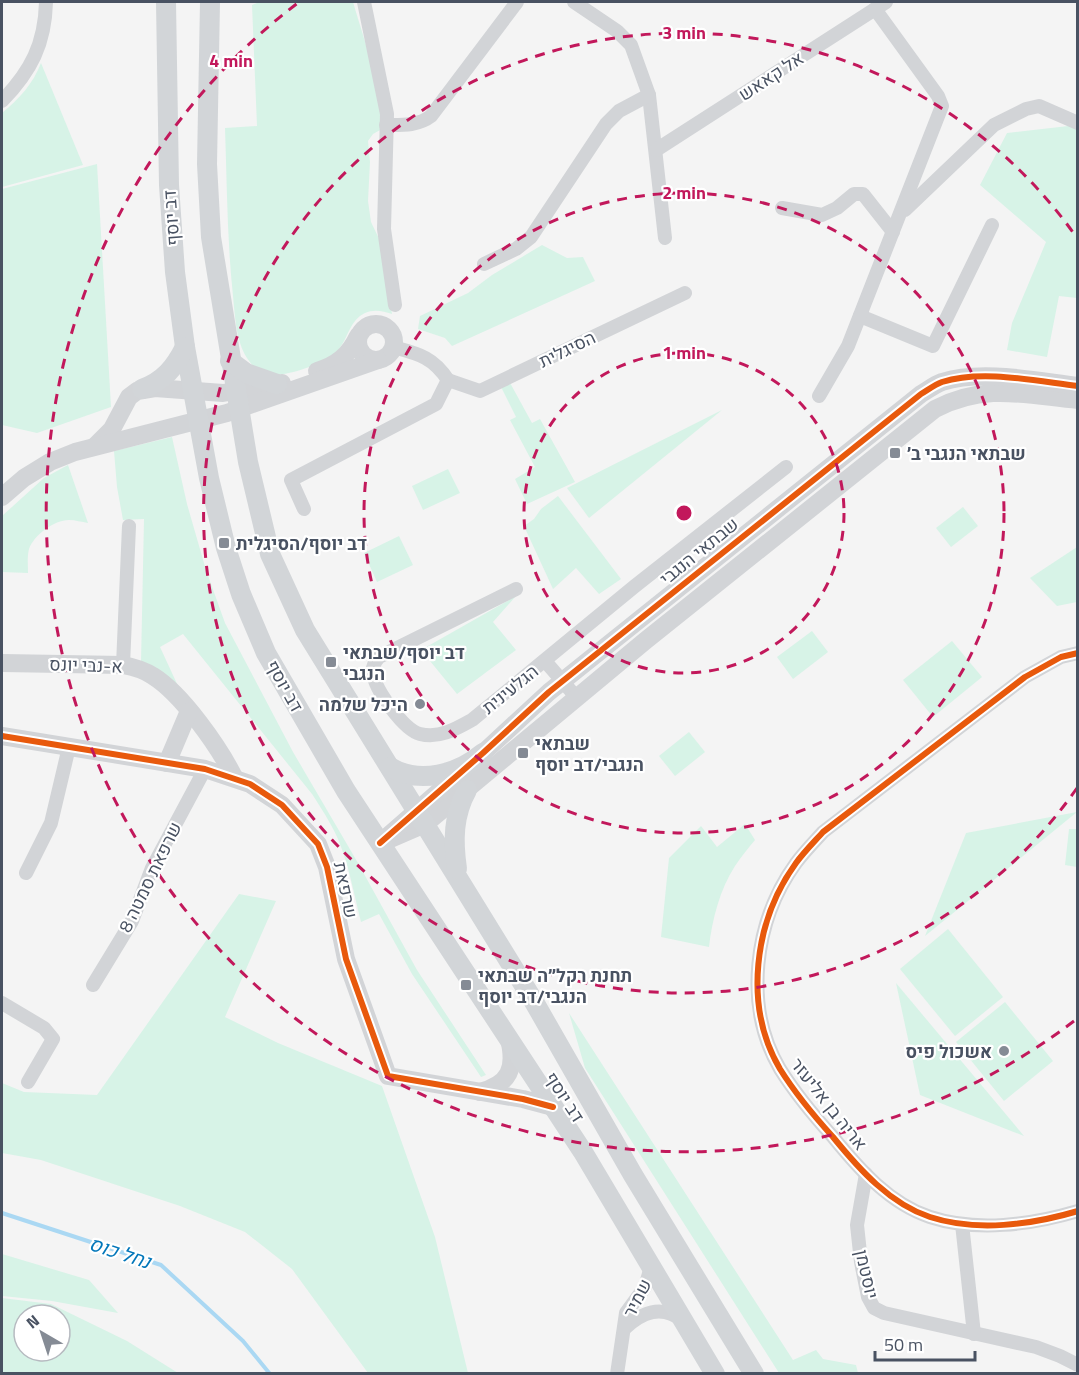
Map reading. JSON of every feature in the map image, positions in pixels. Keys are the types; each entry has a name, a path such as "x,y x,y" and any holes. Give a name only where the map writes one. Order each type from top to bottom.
{"main road":[{"name":"דב יוסף","path":"166,2 171,229 185,347 209,478 226,548 241,594 266,653 337,775 583,1152 715,1374"},
{"name":"דב יוסף","path":"210,2 207,164 210,226 230,361 253,489 270,554 288,597 315,647 533,1000 633,1175 754,1374"},
{"path":"142,389 168,374 176,365 185,347"},
{"path":"230,361 246,373 277,384"},
{"path":"390,767 410,775 436,775 463,766 483,753"},
{"path":"458,877 454,832 458,810 467,790"}],"street":[{"path":"2,101 25,74 35,57 42,39 46,2"},
{"path":"364,2 387,114 384,229 395,305"},
{"path":"386,125 414,124 430,116 517,2"},
{"path":"574,2 617,31 631,45 649,95 665,238"},
{"path":"819,396 848,346 942,106 938,96 880,5"},
{"name":"אל קאאש","path":"656,150 880,5"},
{"path":"484,264 516,249 531,237 606,124 619,111 649,95"},
{"path":"900,214 994,125 1026,109 1039,106 1077,123"},
{"path":"782,208 822,215 837,208 854,194 863,194 893,232"},
{"path":"860,316 933,346 992,225"},
{"name":"הסיגלית","path":"393,347 428,358 442,370 448,380 480,391 685,293"},
{"path":"2,497 24,478 50,462 75,452 198,421 237,400 335,364 345,357 368,325 383,325 392,334 393,347 386,357 237,400 193,392 142,389 129,397 112,429 95,446"},
{"path":"358,336 360,351 367,358 378,360"},
{"name":"שבתאי הנגבי","path":"421,817 483,753 562,681 921,393 939,383 958,378 980,377 1077,386"},
{"path":"304,509 291,480 436,404 448,380"},
{"name":"שבתאי הנגבי","path":"380,843 467,790 576,698 935,409 965,396 995,392 1077,400"},
{"path":"123,408 128,423 141,435"},
{"name":"הגלעינית","path":"516,589 379,657 374,664 373,672 379,690 408,728 417,734 442,734 472,720 635,586 786,467"},
{"path":"123,664 129,526"},
{"name":"אריה בן אליעזר","path":"1077,653 1061,657 1025,677 824,832 796,863 783,884 761,942 758,971 758,997 762,1021 769,1045 780,1069 812,1113 850,1158 893,1198 917,1212 962,1224 994,1225 1044,1219 1077,1211"},
{"path":"545,661 576,698"},
{"name":"א-נבי יונס","path":"2,663 123,664 140,669 155,677 189,711 219,751 234,777"},
{"path":"167,763 189,711"},
{"name":"שרפאת","path":"2,736 205,769 250,784 282,805 318,844 327,867 346,959 388,1076 524,1099 553,1107"},
{"path":"26,873 51,824 69,747"},
{"name":"שרפאת סמטה 8","path":"93,985 132,921 152,868 205,769"},
{"path":"2,1004 44,1028 53,1039 28,1082"},
{"path":"480,1092 500,1084 509,1073 512,1056 509,1040"},
{"name":"יוסטמן","path":"866,1174 857,1225 868,1297 874,1308 884,1313 1036,1347 1077,1365"},
{"path":"962,1224 974,1334"},
{"name":"שמיר","path":"617,1374 626,1313 645,1287 651,1267"},
{"name":"שמיר","path":"624,1329 636,1318 654,1311 669,1313 685,1323"}],"green space":[{"path":"259,2 353,2 372,65 381,113 382,129 373,134 368,141 370,162 368,201 371,222 382,245 392,314 378,311 365,313 356,320 342,345 330,357 304,369 286,374 268,374 260,371 253,366 243,351 234,312 231,275 225,128 257,126 252,5"},
{"path":"41,63 83,165 2,187 2,113 25,91"},
{"path":"1077,125 1077,298 1059,296 1047,357 1007,350 1012,323 1046,242 980,185 1007,133"},
{"path":"97,164 111,407 37,433 2,425 2,189"},
{"path":"542,245 567,258 583,257 595,281 452,346 445,338 418,329 420,316 468,293 492,275"},
{"path":"509,381 532,423 540,419 575,482 527,504 515,479 535,467 510,420 516,417 501,387"},
{"path":"722,410 589,518 567,488"},
{"path":"172,437 187,504 206,570 225,623 293,752 417,970 486,1075 481,1077 412,974 379,914 361,922 342,849 322,810 312,794 183,634 160,647 178,686 141,662 144,519 123,520 114,451"},
{"path":"68,465 88,523 69,520 51,525 35,539 29,549 28,573 2,572 2,516 44,478"},
{"path":"448,469 460,493 423,510 412,486"},
{"path":"558,496 621,579 599,594 576,568 553,589 524,526"},
{"path":"963,507 978,526 951,547 936,528"},
{"path":"399,536 413,565 377,582 364,553"},
{"path":"1077,547 1077,602 1057,606 1030,578"},
{"path":"516,596 493,622 516,650 457,694 421,650"},
{"path":"812,631 828,652 793,679 777,657"},
{"path":"952,641 982,677 933,717 903,680"},
{"path":"689,732 705,752 675,776 659,756"},
{"path":"1077,812 925,936 966,833"},
{"path":"745,824 755,840 735,866 725,885 712,926 709,947 661,937 669,858 701,826 717,847"},
{"path":"1069,829 1077,829 1077,867 1065,865"},
{"path":"239,894 276,901 225,1017 278,1043 382,1086 435,1237 468,1373 368,1373 292,1269 245,1232 180,1206 41,1160 2,1153 2,1083 24,1092 97,1095"},
{"path":"948,929 1003,997 955,1036 900,969"},
{"path":"896,983 1024,1136 920,1095"},
{"name":"אשכול פיס","path":"1005,1002 1053,1061 1004,1101 956,1042"},
{"path":"569,1013 793,1360 816,1350 823,1359 856,1365 858,1373 779,1373 585,1068"},
{"path":"2,1254 89,1280 118,1313 72,1303 2,1296"},
{"path":"2,1298 43,1303 12,1303 12,1363 72,1363 72,1314 127,1341 178,1373 2,1373"}],"waterway":[{"name":"נחל כוס","path":"2,1213 161,1265 243,1341 270,1374"}],"cycle path":[{"path":"380,843 549,692 921,394 942,382 974,376 1009,377 1078,386"},
{"path":"1078,653 1061,657 1025,677 823,832 796,863 782,886 771,911 758,964 761,1018 768,1044 780,1069 812,1113 876,1184 915,1211 948,1222 1004,1225 1042,1220 1078,1211"},
{"path":"2,736 205,769 250,784 282,805 318,844 327,867 346,959 388,1076 523,1099 553,1107"}],"place":[{"name":"שבתאי הנגבי ב׳","path":"895,453"},
{"name":"דב יוסף/הסיגלית","path":"224,543"},
{"name":"דב יוסף/שבתאי הנגבי","path":"331,662"},
{"name":"היכל שלמה","path":"420,704"},
{"name":"שבתאי הנגבי/דב יוסף","path":"523,753"},
{"name":"תחנת רקל״ה שבתאי הנגבי/דב יוסף","path":"466,985"},
{"name":"אשכול פיס","path":"1004,1051"}]}
